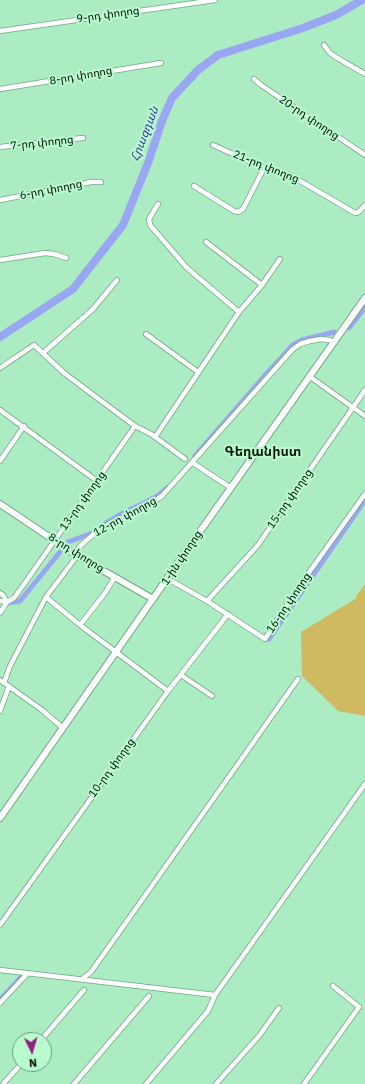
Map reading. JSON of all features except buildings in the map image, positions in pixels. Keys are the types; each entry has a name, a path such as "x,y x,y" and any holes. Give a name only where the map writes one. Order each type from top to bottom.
{"main road":[{"name":"1-ին փողոց","path":"0,818 365,298"},
{"name":"8-րդ փողոց","path":"0,504 76,555 153,599"}],"street":[{"name":"9-րդ փողոց","path":"0,31 215,0"},
{"path":"324,45 334,56 365,74"},
{"name":"8-րդ փողոց","path":"0,89 161,63"},
{"name":"20-րդ փողոց","path":"254,79 365,155"},
{"name":"7-րդ փողոց","path":"0,148 84,138"},
{"name":"21-րդ փողոց","path":"213,145 264,168 290,174 355,213 359,212 365,205"},
{"path":"194,186 238,212 243,209 264,168"},
{"name":"6-րդ փողոց","path":"0,200 91,182 101,182"},
{"path":"158,204 149,220 150,225 188,268 239,312"},
{"path":"206,242 262,285"},
{"path":"0,260 45,253 66,258"},
{"path":"155,437 239,312 262,285 280,259"},
{"path":"43,353 93,309 117,280"},
{"path":"146,334 198,372"},
{"name":"12-րդ փողոց","path":"2,682 46,597 74,560 79,547 108,524 145,508 162,496 193,463 292,350 300,344 320,339 334,342"},
{"path":"0,368 34,345 64,373 135,426 155,437 185,459"},
{"path":"309,376 365,416"},
{"name":"15-րդ փողոց","path":"207,601 258,545 365,390"},
{"path":"0,410 24,426 97,481"},
{"path":"0,461 24,426"},
{"name":"13-րդ փողոց","path":"0,613 7,602 14,598 135,426"},
{"path":"193,463 231,488"},
{"name":"16-րդ փողոց","path":"168,579 207,601 265,639 300,585 365,494"},
{"path":"80,625 115,577"},
{"path":"0,593 7,602"},
{"path":"46,597 80,625 168,692"},
{"path":"0,601 7,602"},
{"name":"10-րդ փողոց","path":"0,925 168,692 228,614"},
{"path":"181,675 212,696"},
{"path":"82,979 91,972 298,679"},
{"path":"2,682 63,728"},
{"path":"0,711 9,686"},
{"path":"146,1084 208,1011 214,995 365,784"},
{"path":"0,970 214,995"},
{"path":"0,1003 26,974"},
{"path":"304,1084 359,1007 333,986"},
{"path":"48,1032 84,990"},
{"path":"74,1084 149,996"},
{"path":"216,1084 259,1036 279,1008"},
{"path":"3,1084 14,1072"}],"shaded area":[{"path":"365,584 365,716 338,711 302,676 301,632 357,598 356,596"}],"waterway":[{"name":"Հրազդան","path":"0,337 73,289 123,225 172,98 198,70 218,55 303,28 336,15 362,0"},
{"path":"349,328 365,307"},
{"path":"195,456 294,344 302,340 334,332"},
{"path":"106,523 159,495 167,488"},
{"path":"269,639 365,500"},
{"path":"68,542 90,534 98,529"},
{"path":"8,603 20,601 60,552"},
{"path":"0,1000 22,976"}],"district":[{"name":"Գեղանիստ","path":"263,452"}]}
